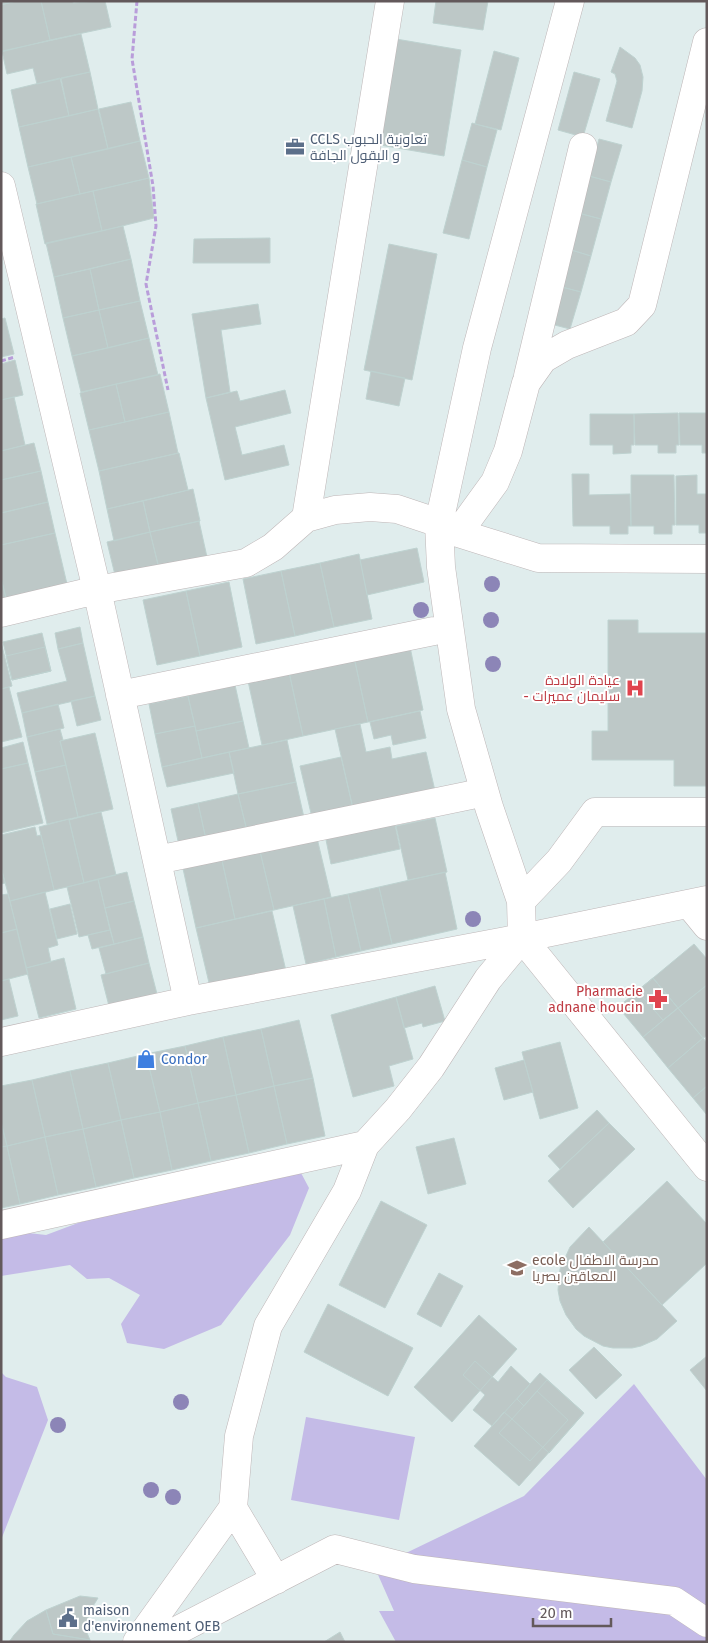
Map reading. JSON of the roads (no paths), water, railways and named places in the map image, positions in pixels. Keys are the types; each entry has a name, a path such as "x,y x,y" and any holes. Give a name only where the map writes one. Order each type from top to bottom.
{"street":[{"path":"306,518 390,1"},
{"path":"570,1 477,348 449,528 441,567 461,709 489,807 520,901 522,938 707,1167"},
{"path":"526,383 543,359 566,345 626,322 642,305 705,52"},
{"path":"449,528 495,482 508,451 584,147"},
{"path":"1,186 97,590 188,1000"},
{"path":"1,613 97,590 246,562 273,547 306,518 335,510 370,507 397,509 538,558 707,559"},
{"path":"120,695 434,631"},
{"path":"157,860 471,795"},
{"path":"520,901 559,861 595,812 707,812"},
{"path":"1,1042 188,1000 522,938 698,902 707,926"},
{"path":"137,1642 233,1508 239,1436 268,1326 347,1191 365,1145 398,1109 431,1067 488,978 522,938"},
{"path":"1,1225 365,1145"},
{"path":"233,1508 276,1580"},
{"path":"155,1642 336,1549 414,1569 674,1601 707,1623"}],"place":[{"name":"CCLS تعاونية الحبوب و البقول الجافة","path":"295,147"},
{"name":"عيادة الولادة - سليمان عميرات","path":"635,688"},
{"name":"Pharmacie adnane houcin","path":"658,999"},
{"name":"Condor","path":"146,1059"},
{"name":"ecole مدرسة الاطفال المعاقين بصريا","path":"517,1268"},
{"name":"maison d'environnement OEB","path":"68,1618"}]}
